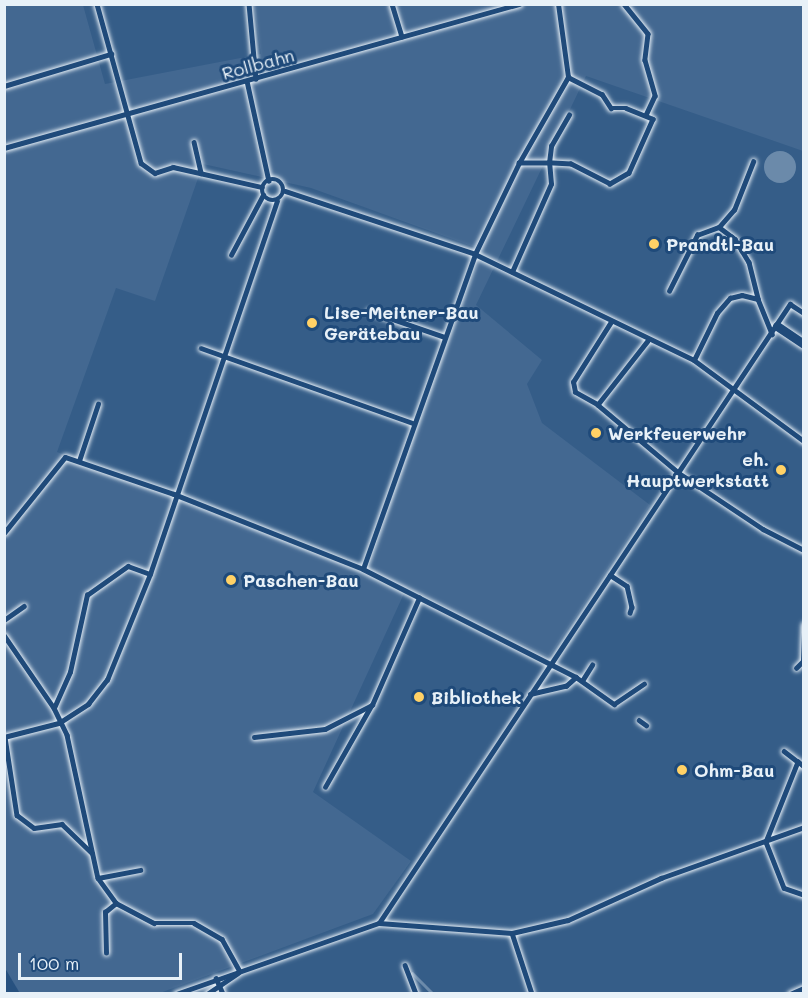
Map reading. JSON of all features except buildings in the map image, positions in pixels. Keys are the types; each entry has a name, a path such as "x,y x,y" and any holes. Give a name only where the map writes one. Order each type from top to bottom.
{"street":[{"path":"775,330 804,344"}],"lane":[{"path":"97,4 141,163 155,173 173,167 262,187"},
{"path":"249,4 256,79"},
{"path":"392,4 402,37"},
{"name":"Rollbahn","path":"4,148 519,4"},
{"path":"363,568 413,423 476,254 519,163 568,77 558,4"},
{"path":"624,4 648,34 645,60 655,96 646,115"},
{"path":"4,86 111,54"},
{"path":"519,163 572,164 610,184 620,181 629,173 653,119 626,108 611,108 602,94 568,77"},
{"path":"247,81 269,181"},
{"path":"512,272 547,197 551,184 549,164 551,146 569,115"},
{"path":"194,142 201,174"},
{"path":"669,291 697,235 719,227 734,210 753,162"},
{"path":"262,187 269,181"},
{"path":"269,181 282,184 285,191 476,254 648,341 694,360 733,392 804,441"},
{"path":"231,255 263,195 262,187"},
{"path":"93,853 62,824 34,828 17,815 5,737 59,723 88,704 106,680 150,574 174,494 277,201 285,191"},
{"path":"263,195 277,201"},
{"path":"719,227 735,239 749,261 758,299 775,330"},
{"path":"694,360 717,313 730,298 742,295 758,299"},
{"path":"379,923 550,663 775,330 790,304 804,313"},
{"path":"369,310 445,337"},
{"path":"611,322 573,382 575,392 598,405 679,473 763,529 804,550"},
{"path":"598,405 648,341"},
{"path":"201,348 413,423"},
{"path":"79,461 98,404"},
{"path":"4,533 65,457 174,494 363,568 576,676 614,704 644,684"},
{"path":"54,708 70,672 87,595 128,566 150,574"},
{"path":"610,575 627,586 632,607 630,613"},
{"path":"325,787 372,705 419,598"},
{"path":"4,620 24,606"},
{"path":"796,668 803,662 804,625"},
{"path":"4,635 54,708 73,753 98,878 116,903 153,923 194,923 222,939 240,971"},
{"path":"582,681 592,665"},
{"path":"530,694 566,686 576,676"},
{"path":"254,737 325,729 372,705"},
{"path":"639,720 646,725"},
{"path":"784,751 804,767"},
{"path":"798,762 766,842 784,888 804,895"},
{"path":"176,993 379,923 512,933 568,920 661,878 804,827"},
{"path":"98,878 140,870"},
{"path":"106,953 105,912 116,903"},
{"path":"512,933 532,993"},
{"path":"405,965 416,993"},
{"path":"207,993 220,987 240,971"},
{"path":"216,978 223,993"},
{"path":"790,993 804,988"}],"shaded area":[{"path":"5,5 803,5 803,993 20,994 5,968"},
{"path":"5,5 83,5 105,84 261,54 254,5 803,5 803,151 586,76 476,305 542,360 527,384 542,423 650,505 549,657 407,587 313,792 411,861 373,914 160,993 20,993 5,968","holes":["203,164 311,188 483,250 417,424 367,574 57,452 116,288 155,301"]},
{"path":"780,151 791,156 796,167 791,178 780,183 769,178 764,167 769,156"}],"waterway":[{"path":"412,973 433,994"}],"place":[{"name":"Prandtl-Bau","path":"654,244"},
{"name":"Lise-Meitner-Bau Gerätebau","path":"312,323"},
{"name":"Werkfeuerwehr","path":"596,433"},
{"name":"eh. Hauptwerkstatt","path":"781,470"},
{"name":"Paschen-Bau","path":"231,580"},
{"name":"Bibliothek","path":"419,697"},
{"name":"Ohm-Bau","path":"682,770"}]}
